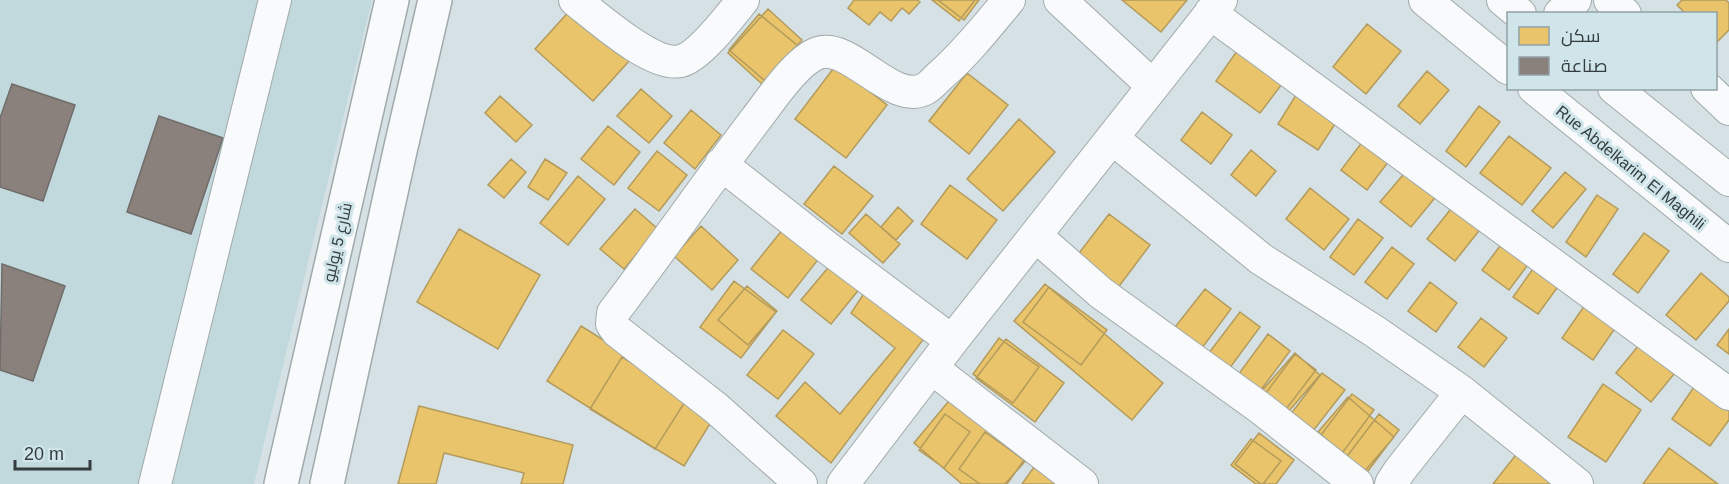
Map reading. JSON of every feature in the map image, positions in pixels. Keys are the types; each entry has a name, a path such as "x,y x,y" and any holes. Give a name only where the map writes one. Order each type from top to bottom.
{"main road":[{"name":"شارع 5 يوليو","path":"281,484 392,0"},
{"path":"327,484 435,0"}],"street":[{"path":"155,484 275,0"},
{"path":"575,0 643,51 663,61 681,61 708,42 743,0"},
{"path":"801,484 716,408 617,331 612,324 613,313 788,78 818,53 834,52 897,88 912,93 926,89 958,60 1010,0"},
{"path":"1060,0 1153,86"},
{"path":"1425,0 1507,66"},
{"path":"1503,0 1518,12"},
{"path":"1562,12 1575,0"},
{"path":"1610,0 1623,12"},
{"path":"843,484 933,369 952,341 1215,7 1729,394"},
{"name":"Rue Abdelkarim El Maghili","path":"1535,90 1729,246"},
{"path":"1616,90 1729,180"},
{"path":"1709,90 1729,109"},
{"path":"1112,138 1261,259 1374,331 1462,392 1577,484"},
{"path":"721,165 828,249 952,341"},
{"path":"1036,236 1101,293 1259,407 1357,484"},
{"path":"933,369 1082,484"},
{"path":"1391,484 1462,392"}],"shaded area":[{"path":"0,0 372,0 254,484 0,484"}],"building: سكن":[{"path":"854,0 917,0 920,2 909,14 902,8 891,21 880,12 869,25 848,8"},
{"path":"932,0 975,0 959,21"},
{"path":"938,0 979,0 964,20"},
{"path":"1122,0 1187,0 1161,32"},
{"path":"1682,0 1726,0 1729,3 1729,30 1717,42 1717,12 1684,12 1677,5"},
{"path":"572,8 630,60 593,101 535,49"},
{"path":"768,9 802,40 762,84 728,53"},
{"path":"759,14 802,49 771,86 729,50"},
{"path":"1367,24 1401,51 1366,94 1333,67"},
{"path":"1237,51 1282,84 1260,113 1216,81"},
{"path":"836,65 887,105 846,158 795,119"},
{"path":"1427,71 1449,90 1420,124 1398,106"},
{"path":"967,73 1008,105 969,154 929,121"},
{"path":"641,89 672,116 649,143 617,116"},
{"path":"1296,95 1337,121 1318,150 1278,124"},
{"path":"500,96 532,125 516,142 485,113"},
{"path":"1479,106 1500,122 1466,167 1446,151"},
{"path":"691,110 721,135 695,169 664,143"},
{"path":"1202,112 1232,135 1211,164 1181,140"},
{"path":"1019,119 1055,152 1003,211 967,179"},
{"path":"608,126 640,152 614,185 581,159"},
{"path":"1509,136 1551,168 1522,205 1480,173"},
{"path":"1363,141 1389,161 1367,190 1341,170"},
{"path":"1251,150 1276,171 1256,196 1231,175"},
{"path":"657,151 687,175 659,211 628,188"},
{"path":"511,159 526,172 504,198 488,185"},
{"path":"545,159 567,173 548,200 528,187"},
{"path":"834,166 873,196 842,234 804,204"},
{"path":"1408,169 1438,194 1411,227 1380,202"},
{"path":"1565,172 1586,189 1553,228 1532,211"},
{"path":"578,176 605,199 568,245 540,223"},
{"path":"950,185 997,220 967,259 921,224"},
{"path":"1310,188 1349,219 1324,250 1286,219"},
{"path":"1597,195 1618,209 1586,257 1566,242"},
{"path":"1454,205 1482,227 1455,261 1427,239"},
{"path":"898,207 913,221 896,240 881,227"},
{"path":"635,209 658,229 624,269 600,249"},
{"path":"866,214 900,244 883,263 849,233"},
{"path":"1109,214 1150,245 1114,293 1073,261"},
{"path":"1358,219 1383,238 1354,275 1330,257"},
{"path":"701,226 738,260 712,290 674,256"},
{"path":"459,229 540,275 498,349 417,302"},
{"path":"783,229 820,257 788,298 751,269"},
{"path":"1644,233 1669,251 1638,293 1613,274"},
{"path":"1503,242 1530,262 1509,290 1482,270"},
{"path":"1392,247 1414,264 1387,299 1365,282"},
{"path":"832,263 861,287 831,324 801,300"},
{"path":"1535,266 1560,284 1538,314 1513,297"},
{"path":"1701,273 1729,297 1729,301 1696,340 1666,315"},
{"path":"734,281 776,312 741,358 700,327"},
{"path":"1430,282 1457,303 1436,332 1408,311"},
{"path":"1045,284 1163,383 1132,420 1014,321"},
{"path":"747,286 777,311 748,345 718,320"},
{"path":"1049,287 1107,330 1081,365 1023,322"},
{"path":"867,289 928,333 831,463 776,416 805,382 840,414 895,348 851,313"},
{"path":"1205,289 1231,309 1202,348 1175,327"},
{"path":"1585,305 1616,327 1593,360 1562,338"},
{"path":"1240,312 1260,327 1229,369 1208,354"},
{"path":"1481,318 1507,338 1484,367 1458,347"},
{"path":"581,326 690,394 655,449 547,381"},
{"path":"1729,329 1729,354 1717,345"},
{"path":"783,330 814,354 778,399 747,375"},
{"path":"1268,334 1290,351 1257,395 1235,379"},
{"path":"999,338 1039,367 1013,403 973,374"},
{"path":"1006,339 1064,383 1035,422 976,378"},
{"path":"1639,345 1674,374 1651,402 1616,373"},
{"path":"1295,353 1320,375 1283,418 1258,395"},
{"path":"1295,354 1316,370 1283,413 1263,397"},
{"path":"622,357 716,414 684,466 590,409"},
{"path":"1322,373 1345,390 1309,436 1287,419"},
{"path":"1603,384 1641,410 1606,462 1568,437"},
{"path":"1696,384 1729,408 1729,420 1710,446 1672,419"},
{"path":"1352,394 1374,410 1340,456 1318,439"},
{"path":"953,396 1027,459 1005,484 962,484 914,443"},
{"path":"1348,397 1394,437 1364,472 1318,432"},
{"path":"419,406 573,445 563,484 521,484 524,473 444,453 436,484 398,484"},
{"path":"945,414 970,432 944,468 919,450"},
{"path":"1379,414 1399,430 1365,475 1345,459"},
{"path":"985,432 1024,460 1007,484 980,484 959,469"},
{"path":"1259,433 1294,460 1276,484 1261,484 1235,464"},
{"path":"1251,439 1281,461 1263,484 1256,484 1231,465"},
{"path":"1522,447 1568,484 1493,484"},
{"path":"1669,448 1718,484 1643,484"},
{"path":"1034,467 1057,484 1022,484"}],"building: صناعة":[{"path":"12,84 75,105 43,201 0,187 0,118"},
{"path":"159,116 223,138 191,234 127,212"},
{"path":"2,264 65,286 33,381 0,370"}]}
